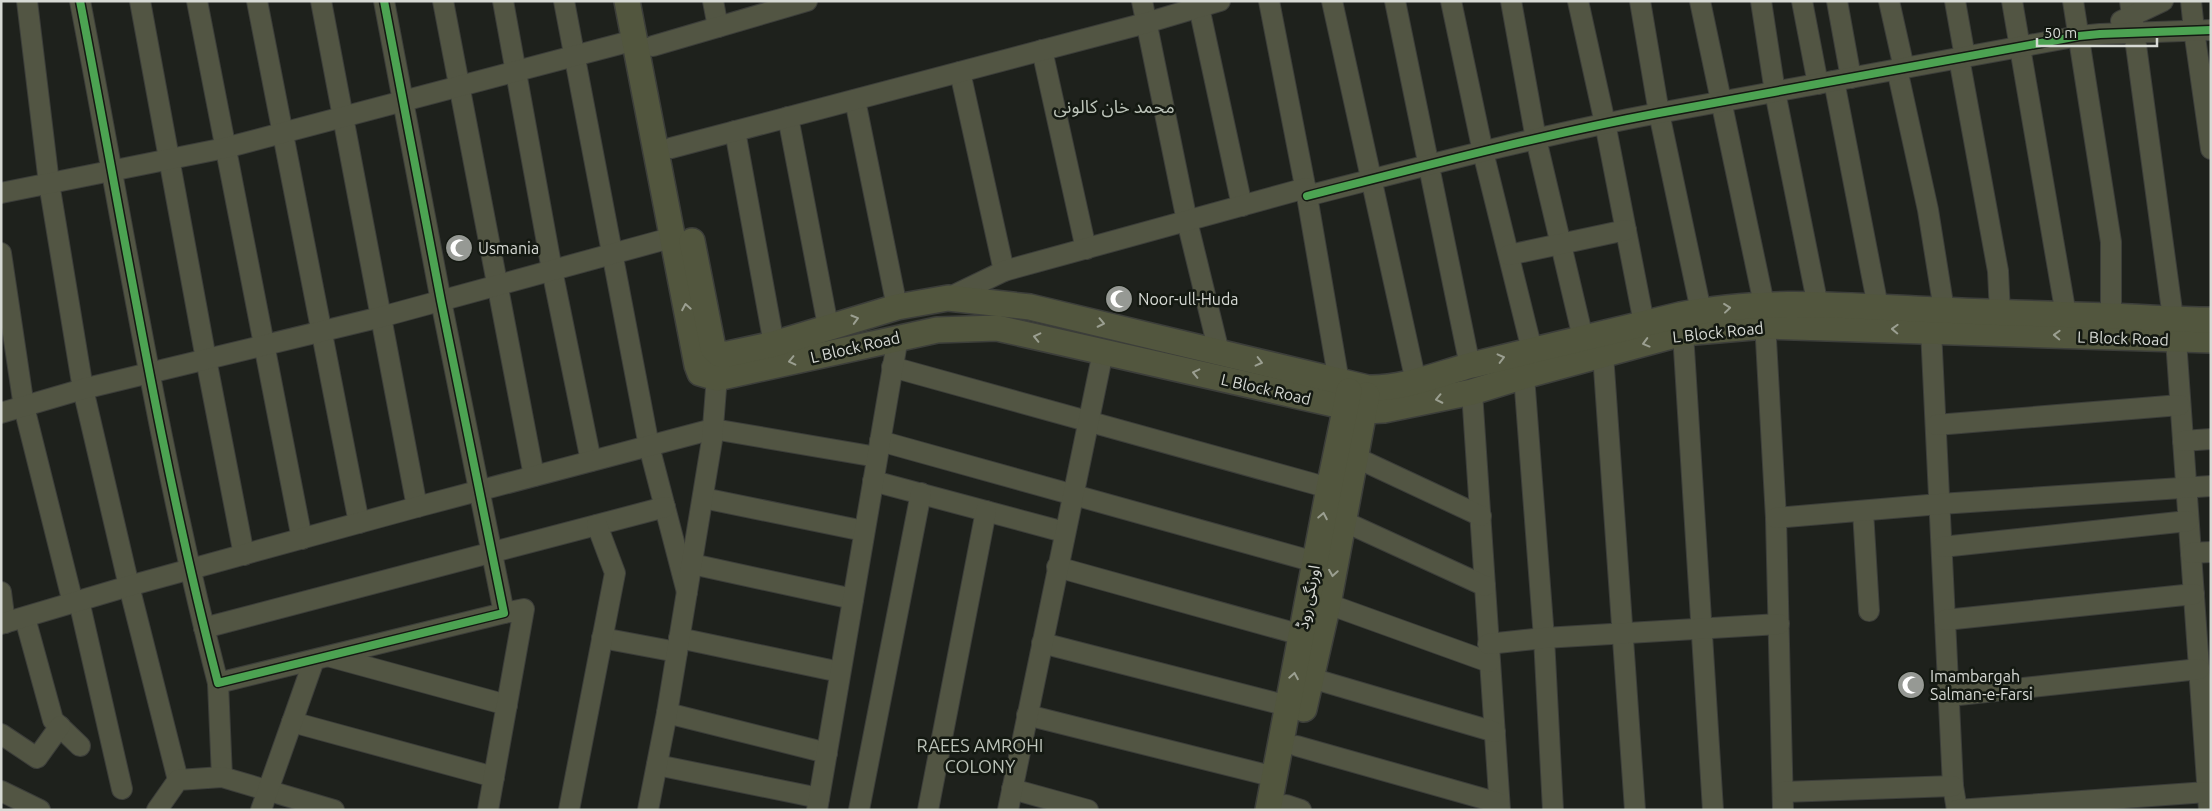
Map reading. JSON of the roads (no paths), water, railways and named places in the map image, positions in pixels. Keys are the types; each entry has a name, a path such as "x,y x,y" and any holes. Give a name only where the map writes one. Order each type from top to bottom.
{"main road":[{"path":"627,1 644,43 671,148 713,348 718,354"},
{"path":"643,1 644,43 674,238 697,365 700,373 717,378"},
{"name":"L Block Road","path":"718,354 728,354 774,344 828,326 897,307 948,298 1030,307 1219,352 1354,394 1384,410 1472,392 1682,333 1764,315 1818,306 1878,307 1938,320 2000,313 2111,316 2211,340"},
{"name":"L Block Road","path":"717,378 937,330 997,328 1103,352 1354,394 1416,382 1532,350 1701,310 1764,315 2175,330 2211,320"},
{"name":"اورنگی روڈ","path":"1285,809 1275,777 1288,706 1311,637 1328,604 1344,521 1346,453 1354,394"},
{"name":"اورنگی روڈ","path":"1285,809 1311,678 1315,562 1329,488 1346,453"}],"street":[{"path":"27,1 49,183 83,389 128,586 178,780 157,810"},
{"path":"80,1 149,373 204,628 218,683 222,777"},
{"path":"140,1 168,160 244,555"},
{"path":"197,1 302,539"},
{"path":"257,1 359,523"},
{"path":"322,1 417,507"},
{"path":"384,1 440,301 504,613"},
{"path":"443,1 534,476"},
{"path":"503,1 552,270 591,461"},
{"path":"564,1 649,446 687,592"},
{"path":"713,1 718,27"},
{"path":"1,193 225,148 575,56 718,27 777,6 807,1"},
{"path":"1142,1 1187,221 1219,352"},
{"path":"671,148 1146,23 1220,1"},
{"path":"1269,1 1306,192 1354,394"},
{"path":"1332,1 1416,382"},
{"path":"1395,1 1470,366"},
{"path":"1452,1 1483,152 1532,350"},
{"path":"1511,1 1536,139 1583,338"},
{"path":"1578,1 1605,123 1644,323"},
{"path":"1640,1 1659,113 1701,310"},
{"path":"1700,1 1764,315 1776,518 1783,801 1953,786"},
{"path":"1761,1 1775,92 1818,306"},
{"path":"1802,1 1834,81 1878,307"},
{"path":"1834,81 1837,1"},
{"path":"1889,1 1900,69 1928,210 1938,320 1936,425 1953,786 1957,810 2208,801 2203,678 2203,617 2194,594 2175,330 2132,16"},
{"path":"1955,1 1962,57 1998,271 2000,313"},
{"path":"2012,1 2066,315"},
{"path":"2073,1 2111,242 2111,316"},
{"path":"948,298 1004,271 1242,206 1372,180 1430,164 1605,123 1962,57 2100,34 2163,1"},
{"path":"2191,1 2202,30 2211,150"},
{"path":"1200,7 1242,206"},
{"path":"2132,16 2202,30"},
{"path":"1042,50 1086,249"},
{"path":"960,72 1004,271"},
{"path":"855,100 897,307"},
{"path":"788,117 828,326"},
{"path":"735,131 774,344"},
{"path":"1509,255 1626,230"},
{"path":"1,413 83,389 381,317 674,238"},
{"path":"1,253 24,407 76,602 122,789"},
{"path":"1682,333 1713,810"},
{"path":"657,765 818,804 898,337"},
{"path":"1008,810 1064,532 1103,352"},
{"path":"648,810 703,498 713,430 718,354"},
{"path":"1603,354 1635,810"},
{"path":"892,367 1329,488"},
{"path":"1524,376 1544,638 1552,810"},
{"path":"1297,746 1499,806 1472,392"},
{"path":"1936,425 2180,405"},
{"path":"1,592 3,624 128,586 417,507 713,430 878,449 1072,494 1315,562"},
{"path":"2183,442 2211,439"},
{"path":"1346,453 1481,516"},
{"path":"873,481 1064,532"},
{"path":"1776,518 1940,504 2211,486"},
{"path":"859,810 921,493"},
{"path":"703,498 864,531"},
{"path":"204,628 665,507"},
{"path":"928,810 986,511"},
{"path":"1862,511 1869,611"},
{"path":"1344,521 1485,586"},
{"path":"1942,547 2188,521"},
{"path":"569,810 615,573 598,525"},
{"path":"2191,553 2211,552"},
{"path":"692,564 853,599"},
{"path":"1057,567 1311,637"},
{"path":"1945,620 2194,594"},
{"path":"1328,604 1488,653 1544,638 1779,624"},
{"path":"218,683 524,609 488,810"},
{"path":"25,618 53,720 80,746"},
{"path":"602,638 678,645 840,672"},
{"path":"1042,643 1288,706"},
{"path":"321,658 507,705"},
{"path":"261,810 292,722 321,658"},
{"path":"1311,678 1495,732"},
{"path":"1949,696 2203,678"},
{"path":"666,714 827,753"},
{"path":"1027,715 1275,777"},
{"path":"292,722 494,777"},
{"path":"1,734 38,758 60,726"},
{"path":"178,780 222,777 334,810"},
{"path":"1012,790 1088,810"},
{"path":"1,791 40,810"}],"place":[{"name":"Usmania","path":"459,248"},
{"name":"Noor-ull-Huda","path":"1119,299"},
{"name":"Imambargah Salman-e-Farsi","path":"1911,685"}],"district":[{"name":"محمد خان کالونی","path":"1114,106"},
{"name":"RAEES AMROHI COLONY","path":"980,755"}]}
